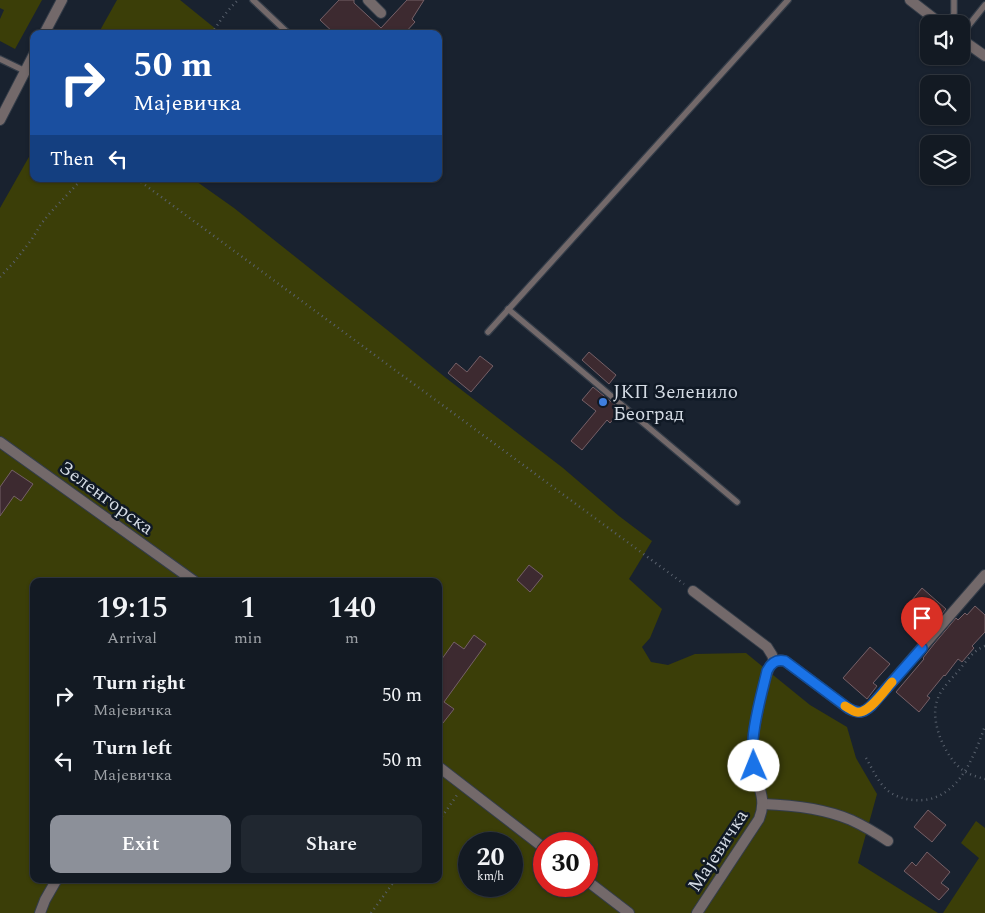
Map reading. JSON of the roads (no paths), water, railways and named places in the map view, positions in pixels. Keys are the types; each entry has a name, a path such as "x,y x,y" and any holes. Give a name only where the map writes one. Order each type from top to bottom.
{"street":[{"path":"46,30 62,0"},
{"path":"368,0 381,13"},
{"path":"910,0 929,15"},
{"path":"970,44 985,56"},
{"path":"0,120 30,62"},
{"name":"Зеленгорска","path":"0,442 190,578"},
{"path":"693,591 767,647 774,661 785,661 848,708 855,712 861,712 871,706 985,575"},
{"name":"Мајевичка","path":"697,913 759,819 762,810 762,794 753,763 754,732 767,671 774,661"},
{"path":"442,769 533,839"},
{"name":"Мајевичка","path":"763,804 797,806 831,813 858,823 888,841"},
{"path":"40,913 45,900 56,883"},
{"path":"598,889 629,913"}],"lane":[{"path":"253,0 284,30"},
{"path":"488,332 788,0"},
{"path":"953,1 953,15"},
{"path":"970,25 985,5"},
{"path":"0,59 26,70"},
{"path":"508,309 737,502"}],"place":[{"name":"ЈКП Зеленило Београд","path":"603,402"}]}
